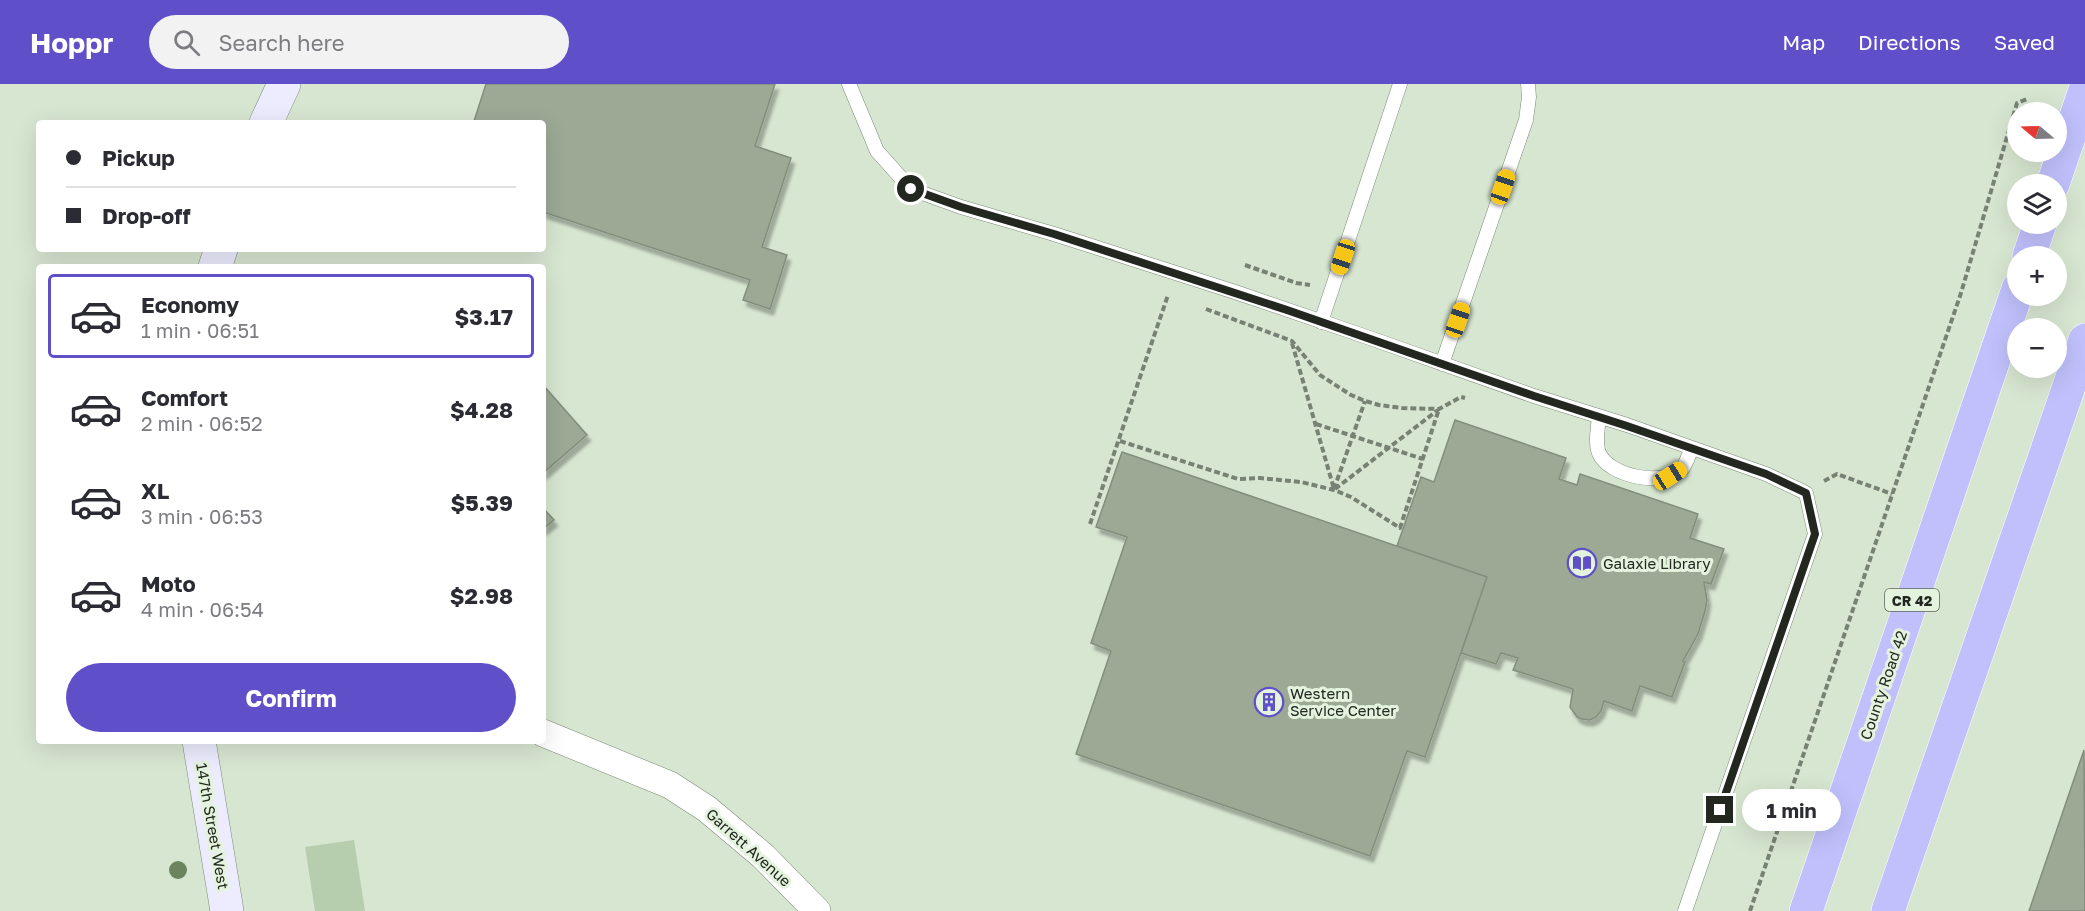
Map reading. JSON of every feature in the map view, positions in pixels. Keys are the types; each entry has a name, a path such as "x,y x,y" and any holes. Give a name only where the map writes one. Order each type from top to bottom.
{"highway":[{"path":"2056,174 2085,90"},
{"name":"County Road 42","path":"1806,911 2012,306"},
{"path":"1888,911 2085,340"}],"street":[{"path":"265,120 274,84"},
{"path":"266,120 284,84"},
{"name":"Garrett Avenue","path":"546,734 670,785 736,832 817,911"},
{"name":"147th Street West","path":"199,744 226,911"}],"lane":[{"path":"849,84 877,151 911,189 961,207 1235,292 1766,474 1806,493 1815,534 1685,911"},
{"path":"1321,322 1400,84"},
{"path":"1442,364 1526,120 1528,84"},
{"path":"1599,417 1599,453 1608,465 1625,473 1646,479 1670,476 1682,468 1692,448"}],"path":[{"path":"1750,911 1961,293 2017,103 2027,99"},
{"path":"1090,524 1168,295 1158,291"},
{"path":"1201,307 1292,341 1320,375 1351,395 1379,405 1439,409"},
{"path":"1292,341 1334,490"},
{"path":"1334,490 1439,409 1461,397 1473,400"},
{"path":"1334,490 1365,401"},
{"path":"1120,441 1238,479 1301,482 1334,490 1351,497 1400,528 1439,409"},
{"path":"1316,424 1423,459"},
{"path":"1821,483 1837,474 1892,495"}],"green space":[{"path":"354,840 365,911 315,911 305,847"}],"building":[{"path":"486,84 775,84 755,146 791,158 762,247 787,255 770,309 743,300 750,280 546,213 546,120 474,120"},
{"path":"546,388 587,435 546,470"},
{"name":"Galaxie Library","path":"1455,420 1566,458 1559,479 1577,485 1580,474 1698,514 1690,538 1724,549 1711,584 1704,582 1707,600 1705,611 1698,634 1683,661 1685,662 1672,697 1640,686 1632,711 1604,701 1596,717 1590,720 1582,719 1577,717 1570,707 1573,689 1513,670 1518,658 1501,653 1496,664 1461,653 1487,577 1397,546 1421,477 1434,482"},
{"name":"Western Service Center","path":"1122,452 1487,577 1425,757 1407,751 1370,856 1076,754 1111,651 1091,643 1127,537 1096,527"},
{"path":"546,511 554,520 546,527"},
{"path":"2084,750 2085,911 2029,911"}],"place":[{"name":"Galaxie Library","path":"1582,563"},
{"name":"Western Service Center","path":"1269,702"}],"route":[{"path":"911,189 961,207 1235,292 1766,474 1806,493 1815,534 1720,810"}]}
